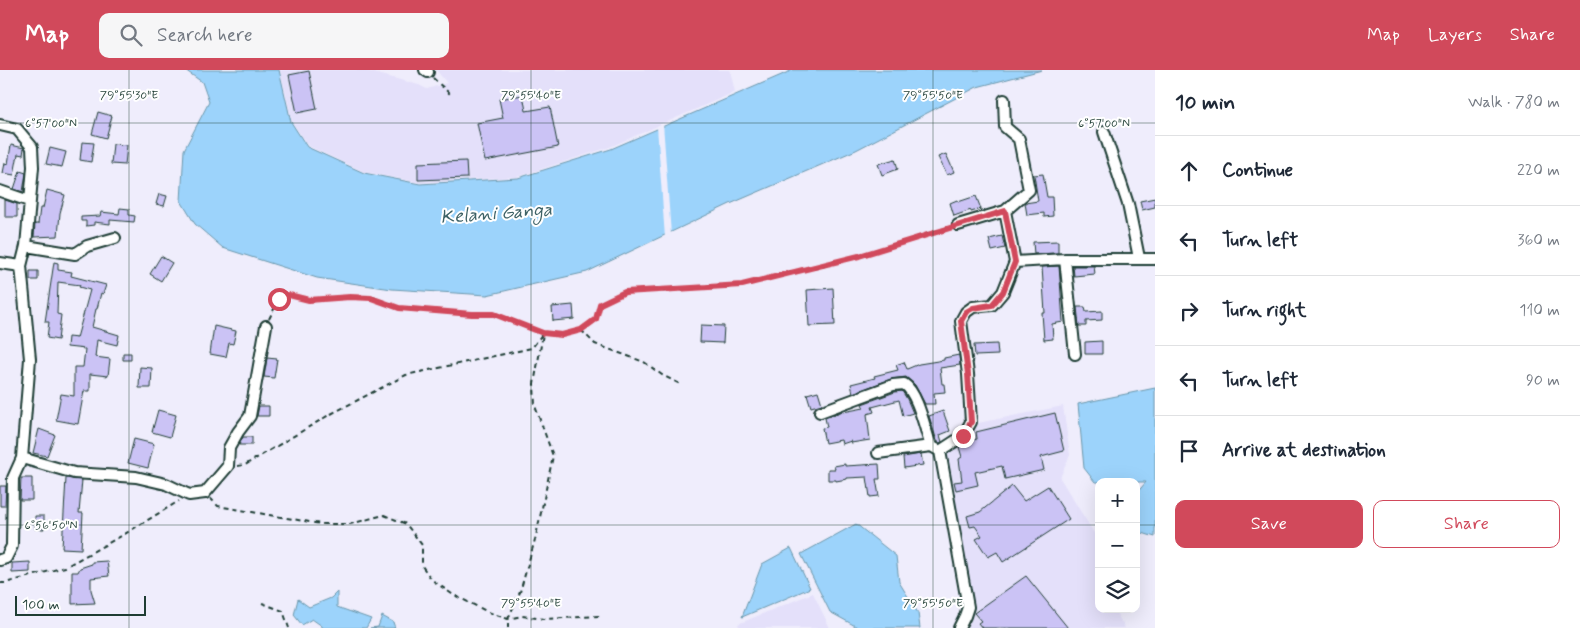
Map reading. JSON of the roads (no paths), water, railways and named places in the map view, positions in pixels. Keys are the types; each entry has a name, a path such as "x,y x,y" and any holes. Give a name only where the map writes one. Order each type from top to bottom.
{"street":[{"path":"958,225 1005,211 1029,190 1019,138 1005,127 1004,100"},
{"path":"0,125 17,129 32,147 33,167 26,246 21,266 30,359 22,458 13,478 12,546 6,558 0,560"},
{"path":"1104,132 1128,204 1139,258"},
{"path":"0,190 29,201"},
{"path":"878,453 935,448 963,436 971,422 968,374 961,321 966,312 973,308 992,305 1003,292 1015,262 1005,211"},
{"path":"26,246 76,254 87,246 115,238"},
{"path":"1015,262 1065,259 1155,259"},
{"path":"1065,259 1075,354"},
{"path":"0,263 21,266"},
{"path":"22,458 74,473 136,477 166,484 190,495 205,493 228,466 229,448 250,416 266,326"},
{"path":"820,412 893,386 904,384 908,388 935,448 968,607 959,628"}],"water":[{"name":"Kelani Ganga","path":"185,70 279,70 291,122 307,147 364,173 420,184 518,178 611,149 793,70 1042,70 977,87 856,150 730,204 587,272 487,295 392,289 317,278 223,248 195,224 181,201 184,150 209,102 202,82"},
{"path":"1155,388 1155,537 1140,532 1140,489 1146,482 1140,482 1140,478 1095,478 1095,482 1084,468 1078,404"},
{"path":"856,524 896,556 899,582 918,613 920,628 859,628 830,612 801,554"},
{"path":"791,548 810,588 742,617 762,564"},
{"path":"337,592 337,607 371,619 366,628 322,628 312,619 302,625 294,615 298,599 309,607 331,598"},
{"path":"382,616 393,622 395,628 370,628 378,627"}]}
